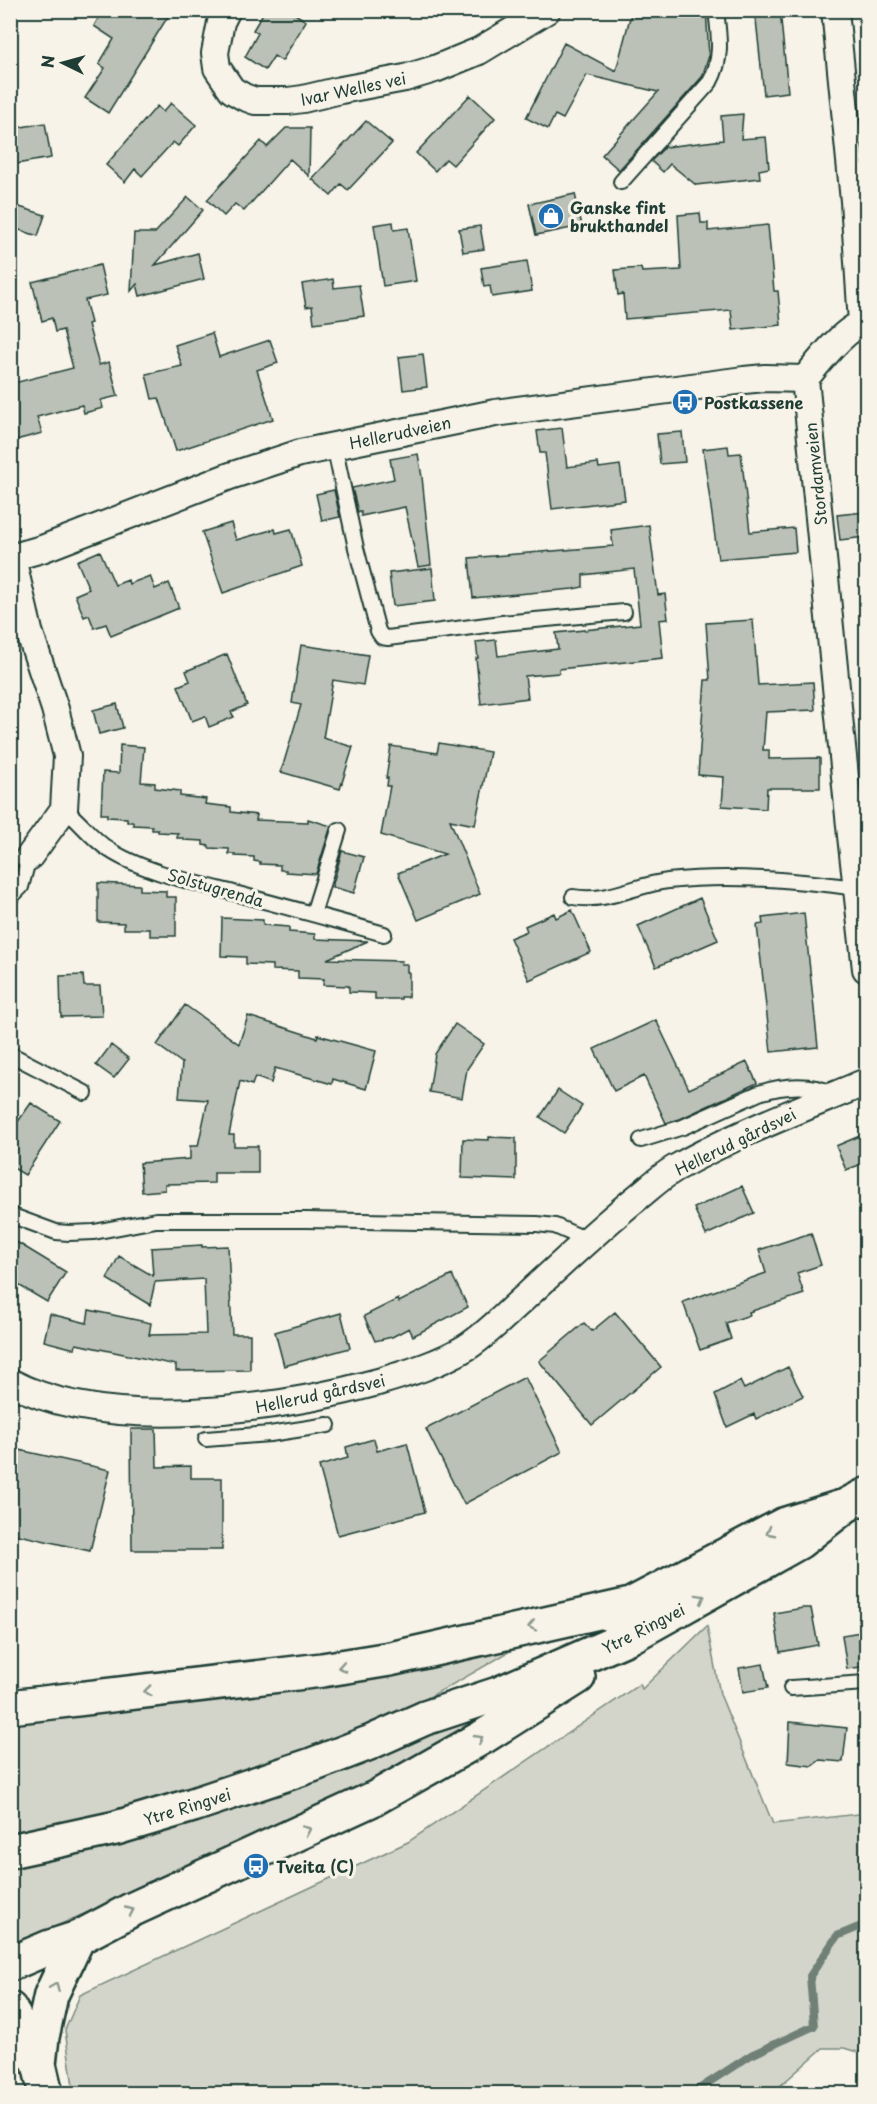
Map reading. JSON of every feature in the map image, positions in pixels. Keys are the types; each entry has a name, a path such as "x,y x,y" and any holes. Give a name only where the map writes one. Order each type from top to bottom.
{"main road":[{"name":"Ytre Ringvei","path":"10,1851 116,1828 203,1802 369,1743 425,1718 489,1678 631,1621 783,1525 856,1500"},
{"path":"10,1707 322,1670 424,1651 631,1621"},
{"path":"10,1964 78,1938 131,1910 329,1820 418,1775 593,1669 631,1621"},
{"path":"37,2065 51,1995 78,1938"},
{"path":"37,2065 28,2000 40,1952"},
{"path":"10,2009 37,2065"}],"street":[{"name":"Ivar Welles vei","path":"227,10 221,22 215,53 217,68 232,90 244,97 255,100 288,101 405,78 435,69 479,51 547,10"},
{"path":"805,379 842,339 864,323 835,10"},
{"name":"Hellerudveien","path":"11,555 42,549 230,476 300,453 495,413 744,380 805,379"},
{"name":"Stordamveien","path":"805,379 867,969"},
{"path":"11,555 29,631 55,709 67,756 64,809 29,857"},
{"name":"Hellerud gårdsvei","path":"10,1382 42,1396 85,1406 145,1411 232,1410 301,1415 346,1391 412,1372 467,1346 494,1326 586,1240 673,1170 767,1123 867,1082"}],"lane":[{"path":"621,182 710,82 716,70 720,47 716,10"},
{"path":"334,446 356,548 378,631 382,637 624,612"},
{"name":"Solstugrenda","path":"64,809 102,844 130,861 192,883 384,934"},
{"path":"313,914 339,831"},
{"path":"10,898 21,887 29,857"},
{"path":"573,897 588,900 602,898 664,881 696,878 822,883 857,888"},
{"path":"10,1054 86,1093"},
{"path":"641,1140 664,1134 775,1088 791,1085 825,1090 836,1095"},
{"path":"10,1215 39,1227 69,1233 94,1232 156,1220 295,1220 537,1224 555,1226 586,1240"},
{"path":"232,1410 234,1437"},
{"path":"206,1439 234,1437 301,1415 328,1425"},
{"path":"791,1688 867,1683"}],"shaded area":[{"path":"707,1626 720,1694 773,1824 866,1813 866,2051 823,2048 772,2093 74,2093 65,2030 80,1995 408,1842 640,1684 642,1689"},
{"path":"520,1645 411,1707 324,1744 130,1807 82,1820 11,1834 11,1720"},
{"path":"524,1695 370,1787 16,1944 11,1943 11,1867 154,1832"}],"building":[{"path":"103,10 172,10 108,113 85,98 105,68 99,64 114,39 94,26"},
{"path":"265,10 289,10 306,21 282,61 274,56 265,70 245,57 258,33 253,30"},
{"path":"632,10 655,10 683,17 682,10 706,10 709,56 702,77 619,170 602,155 658,92 587,75 563,119 555,115 548,129 526,118 564,43 616,71"},
{"path":"755,10 780,10 788,92 764,95"},
{"path":"470,95 495,118 453,165 446,159 435,171 416,153"},
{"path":"171,103 196,125 178,146 173,142 142,176 135,169 125,182 106,165 157,106 163,112"},
{"path":"743,114 741,139 766,137 769,168 759,170 760,178 696,185 670,164 663,172 651,161 665,147 723,140 721,116"},
{"path":"366,121 392,143 348,190 341,184 331,196 312,179"},
{"path":"45,123 51,158 10,165 10,129"},
{"path":"286,128 310,128 309,176 290,159 244,211 235,204 224,216 207,200 261,141 267,147"},
{"path":"575,194 582,226 536,235 529,204"},
{"path":"188,197 203,210 155,265 198,253 204,279 140,296 137,284 131,291 134,233 155,233"},
{"path":"10,204 45,215 38,236 10,227"},
{"path":"700,213 701,223 708,223 708,231 768,225 774,291 778,291 781,325 733,330 731,310 625,319 623,294 618,295 615,270 641,268 642,272 681,270 678,215"},
{"path":"393,222 394,230 408,228 416,281 383,286 374,225"},
{"path":"480,226 484,249 463,252 459,229"},
{"path":"527,261 532,291 492,297 490,286 484,287 481,268"},
{"path":"100,265 107,295 85,300 91,323 88,324 99,365 109,362 118,396 101,400 103,408 84,413 82,405 37,417 42,433 16,440 10,419 10,384 73,368 63,330 55,332 52,318 42,321 32,282"},
{"path":"333,279 334,288 359,285 364,316 314,323 312,306 306,307 302,284"},
{"path":"212,333 219,357 270,340 278,363 257,370 273,419 176,451 159,398 152,399 146,374 182,366 175,345"},
{"path":"423,354 427,387 403,390 399,357"},
{"path":"562,428 567,467 598,463 599,468 620,465 625,500 552,509 545,453 540,453 537,431"},
{"path":"682,432 685,462 660,464 657,434"},
{"path":"728,446 729,454 741,453 750,532 794,528 796,552 718,559 703,449"},
{"path":"418,454 431,565 418,567 405,507 361,516 352,488 394,479 390,459"},
{"path":"334,490 340,517 322,521 316,494"},
{"path":"864,512 866,537 840,540 837,515"},
{"path":"231,523 236,540 275,529 276,533 291,529 302,566 223,593 202,532"},
{"path":"649,525 658,595 665,594 668,619 659,620 663,658 559,669 559,673 525,676 528,698 481,704 476,642 496,640 498,656 558,649 556,633 640,624 634,569 583,575 583,587 573,589 473,598 469,558 613,546 611,530"},
{"path":"100,551 115,585 128,580 129,584 150,576 155,589 169,583 179,608 111,636 106,624 94,628 89,615 84,617 75,595 89,589 77,561"},
{"path":"432,568 435,601 393,606 389,573"},
{"path":"753,620 758,685 813,682 815,710 766,712 763,750 769,750 769,759 820,758 820,788 767,788 766,809 722,806 724,777 698,775 705,680 710,680 706,623"},
{"path":"301,645 368,655 363,685 333,680 323,738 353,747 340,789 281,772 301,705 292,703"},
{"path":"227,654 247,705 231,712 234,717 209,727 205,716 192,721 178,686 190,681 186,671"},
{"path":"117,704 123,728 99,734 93,710"},
{"path":"439,743 490,752 475,825 450,820 480,894 418,920 398,873 445,854 381,835 390,786 387,786 388,778 386,778 391,746 437,753"},
{"path":"120,745 144,747 141,782 155,783 155,788 180,791 180,796 206,799 205,804 231,807 231,812 257,815 256,820 308,822 308,819 331,826 316,874 286,872 286,870 280,870 280,865 260,864 254,861 254,857 229,854 229,849 209,848 203,845 203,841 177,838 178,833 158,832 158,830 152,830 152,826 133,825 133,822 127,822 127,818 107,817 107,814 101,814 103,772 119,773"},
{"path":"342,851 364,857 354,893 332,887"},
{"path":"98,883 140,885 140,890 166,891 166,897 176,897 176,936 150,936 150,929 124,929 124,923 98,922"},
{"path":"700,898 718,940 656,967 638,926"},
{"path":"572,910 591,952 529,980 510,938 527,931 525,926 554,913 556,918"},
{"path":"804,913 818,1047 771,1052 757,925 763,924 762,918"},
{"path":"222,918 263,920 263,925 289,927 289,932 315,934 315,939 368,941 327,959 402,961 401,964 407,964 407,972 409,972 409,997 375,999 375,993 349,992 349,986 323,985 324,979 298,978 298,971 272,970 272,965 246,964 246,957 221,956"},
{"path":"83,975 84,986 100,986 102,1016 61,1017 60,976"},
{"path":"185,1005 239,1044 248,1016 317,1038 318,1035 376,1051 366,1089 333,1079 332,1084 275,1068 271,1083 255,1077 252,1085 240,1081 229,1135 234,1135 234,1146 258,1146 258,1173 214,1173 214,1183 165,1184 165,1190 142,1192 140,1163 190,1159 190,1146 198,1146 208,1100 179,1098 182,1063 157,1045"},
{"path":"656,1020 689,1089 747,1062 757,1083 680,1119 666,1123 644,1076 614,1091 594,1049"},
{"path":"455,1024 484,1044 467,1069 462,1098 429,1092 435,1054"},
{"path":"111,1045 129,1059 114,1078 96,1065"},
{"path":"558,1090 582,1106 564,1133 540,1117"},
{"path":"31,1103 60,1121 25,1175 10,1166 10,1133"},
{"path":"867,1133 867,1162 846,1170 836,1146"},
{"path":"489,1137 516,1138 516,1180 462,1178 463,1139 489,1140"},
{"path":"742,1186 754,1213 706,1235 694,1208"},
{"path":"811,1233 821,1265 797,1273 804,1294 749,1312 750,1315 726,1323 731,1339 700,1350 683,1302 766,1273 759,1250"},
{"path":"10,1238 66,1272 47,1302 10,1280"},
{"path":"202,1245 202,1247 228,1246 232,1334 250,1334 250,1370 176,1371 176,1365 76,1344 75,1349 44,1341 50,1314 87,1323 89,1310 151,1323 149,1335 206,1334 204,1279 155,1282 150,1305 107,1279 119,1256 153,1276 151,1248"},
{"path":"452,1275 468,1307 413,1336 409,1328 392,1337 375,1341 364,1316 398,1299 399,1302"},
{"path":"615,1312 661,1367 592,1425 539,1361 584,1323 592,1331"},
{"path":"341,1313 350,1348 284,1366 275,1332"},
{"path":"788,1367 803,1396 756,1419 754,1414 727,1427 715,1394 740,1381 744,1389"},
{"path":"525,1377 562,1452 464,1504 426,1429"},
{"path":"131,1429 156,1429 157,1467 191,1466 191,1478 222,1478 222,1550 132,1550"},
{"path":"374,1439 377,1451 407,1443 425,1512 338,1535 319,1466 348,1458 346,1447"},
{"path":"10,1448 110,1470 90,1551 10,1533"},
{"path":"811,1608 818,1645 780,1652 774,1613"},
{"path":"867,1631 867,1666 847,1669 842,1635"},
{"path":"763,1664 768,1688 743,1692 739,1668"},
{"path":"790,1722 847,1728 843,1762 820,1760 812,1766 788,1763"}],"waterway":[{"path":"691,2094 751,2055 814,2026 810,1976 837,1936 866,1924"}],"place":[{"name":"Ganske fint brukthandel","path":"551,216"},
{"name":"Postkassene","path":"685,402"},
{"name":"Tveita (C)","path":"256,1866"}]}
